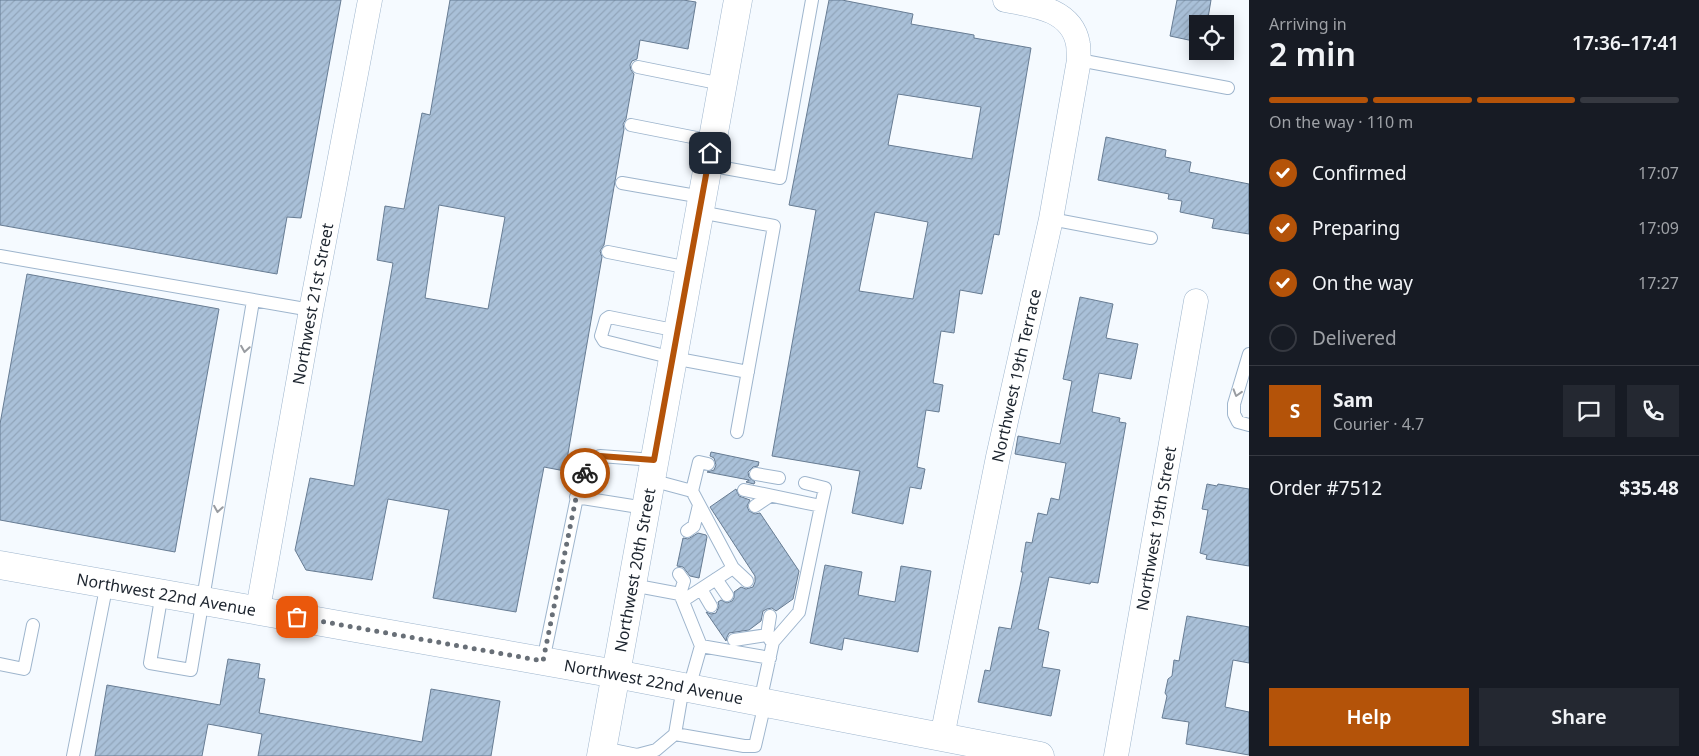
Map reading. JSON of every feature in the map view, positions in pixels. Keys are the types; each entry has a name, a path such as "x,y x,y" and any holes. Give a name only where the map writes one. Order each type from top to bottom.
{"main road":[{"name":"Northwest 20th Street","path":"602,752 738,0"},
{"name":"Northwest 22nd Avenue","path":"0,565 616,674 1040,756"}],"street":[{"name":"Northwest 21st Street","path":"258,610 311,310 370,0"},
{"name":"Northwest 19th Terrace","path":"942,737 998,457 1051,219 1079,60 1078,43 1073,30 1064,18 1048,10 1005,0"},
{"name":"Northwest 19th Street","path":"1116,756 1196,301"}],"lane":[{"path":"631,126 780,178 812,0"},
{"path":"1079,60 1228,88"},
{"path":"638,68 722,84"},
{"path":"622,183 774,226 737,432"},
{"path":"1051,219 1151,238"},
{"path":"608,252 689,268"},
{"path":"0,256 311,310"},
{"path":"162,593 150,663 191,670 253,301"},
{"path":"678,331 609,317 606,319 601,336 604,341 673,358 748,372"},
{"path":"1249,354 1234,404 1234,414 1238,422 1249,425"},
{"path":"543,661 580,478 600,456 652,470 692,491 699,505 709,515 719,531 733,568 747,581"},
{"path":"692,491 699,462 708,464"},
{"path":"756,474 779,478"},
{"path":"734,640 770,639 799,612 825,488 805,483"},
{"path":"744,490 821,506"},
{"path":"755,506 770,496"},
{"path":"576,497 646,508"},
{"path":"694,530 699,505"},
{"path":"701,589 733,568"},
{"path":"716,579 727,595"},
{"path":"73,756 107,583"},
{"path":"632,585 684,585 701,589 711,606"},
{"path":"602,752 637,755 656,750 675,734 686,687 702,646 684,585"},
{"path":"675,734 744,746 755,746 770,658 770,616"},
{"path":"0,664 24,669 32,624"},
{"path":"750,628 770,639"},
{"path":"702,646 770,658"}],"building":[{"path":"0,0 341,0 301,218 287,217 277,274 0,225"},
{"path":"450,0 683,0 696,2 688,49 640,40 637,59 632,61 630,65 634,74 626,119 623,124 624,129 604,245 600,251 602,257 565,471 544,467 516,612 433,598 449,510 388,499 372,580 306,570 295,550 310,478 354,486 393,263 377,260 385,206 404,209 422,113 430,115","holes":["439,205 505,217 488,309 425,298"]},
{"path":"829,0 842,0 913,14 911,24 974,35 974,38 1031,48 999,235 994,234 982,294 960,290 954,333 941,331 933,383 943,385 939,412 926,410 917,467 925,469 921,489 910,487 903,524 852,513 860,471 772,456 816,210 789,205","holes":["898,94 981,107 972,159 888,145","875,212 928,222 913,299 859,291"]},
{"path":"1177,0 1211,0 1208,15 1189,15 1189,40 1170,36"},
{"path":"1106,137 1166,150 1165,157 1191,162 1189,172 1249,184 1249,234 1212,228 1214,219 1180,212 1182,201 1168,199 1169,194 1098,180"},
{"path":"27,274 219,309 175,552 0,520 0,424"},
{"path":"1080,297 1113,304 1106,338 1138,344 1131,379 1099,373 1092,412 1120,418 1119,422 1126,423 1098,583 1091,582 1090,584 1049,577 1038,629 1049,632 1042,667 1060,670 1051,716 978,702 985,670 990,671 999,627 1011,629 1023,572 1021,572 1026,542 1032,543 1038,513 1047,515 1051,498 1059,500 1066,463 1015,454 1018,436 1060,444 1072,381 1063,379"},
{"path":"711,452 759,462 758,466 753,467 748,472 749,477 755,482 754,484 746,482 749,480 707,472 714,470 716,465 714,458 710,456"},
{"path":"1207,484 1249,489 1249,566 1206,559 1207,555 1200,553 1208,510 1202,509"},
{"path":"736,489 739,496 750,500 747,506 749,511 755,514 760,513 799,571 793,599 776,611 772,608 763,611 761,621 749,630 729,633 726,641 706,612 716,613 719,606 718,602 721,600 727,603 732,601 734,592 741,587 746,589 753,587 755,582 755,576 710,507"},
{"path":"698,533 707,537 699,578 690,576 683,567 677,566 683,538 688,539"},
{"path":"825,565 862,572 858,595 895,602 901,566 931,571 918,652 844,638 842,650 810,643"},
{"path":"1187,616 1249,627 1249,663 1233,660 1225,707 1249,712 1249,755 1186,744 1189,722 1162,718 1167,696 1165,693 1168,679 1172,676 1174,660 1179,661"},
{"path":"228,659 260,664 258,678 265,679 259,713 422,742 431,689 500,701 491,756 258,756 262,734 208,724 202,756 95,756 107,685 220,705"}],"way so far":[{"path":"297,617 543,661 580,478 585,473"}],"route":[{"path":"585,473 600,456 654,460 710,153"}]}
